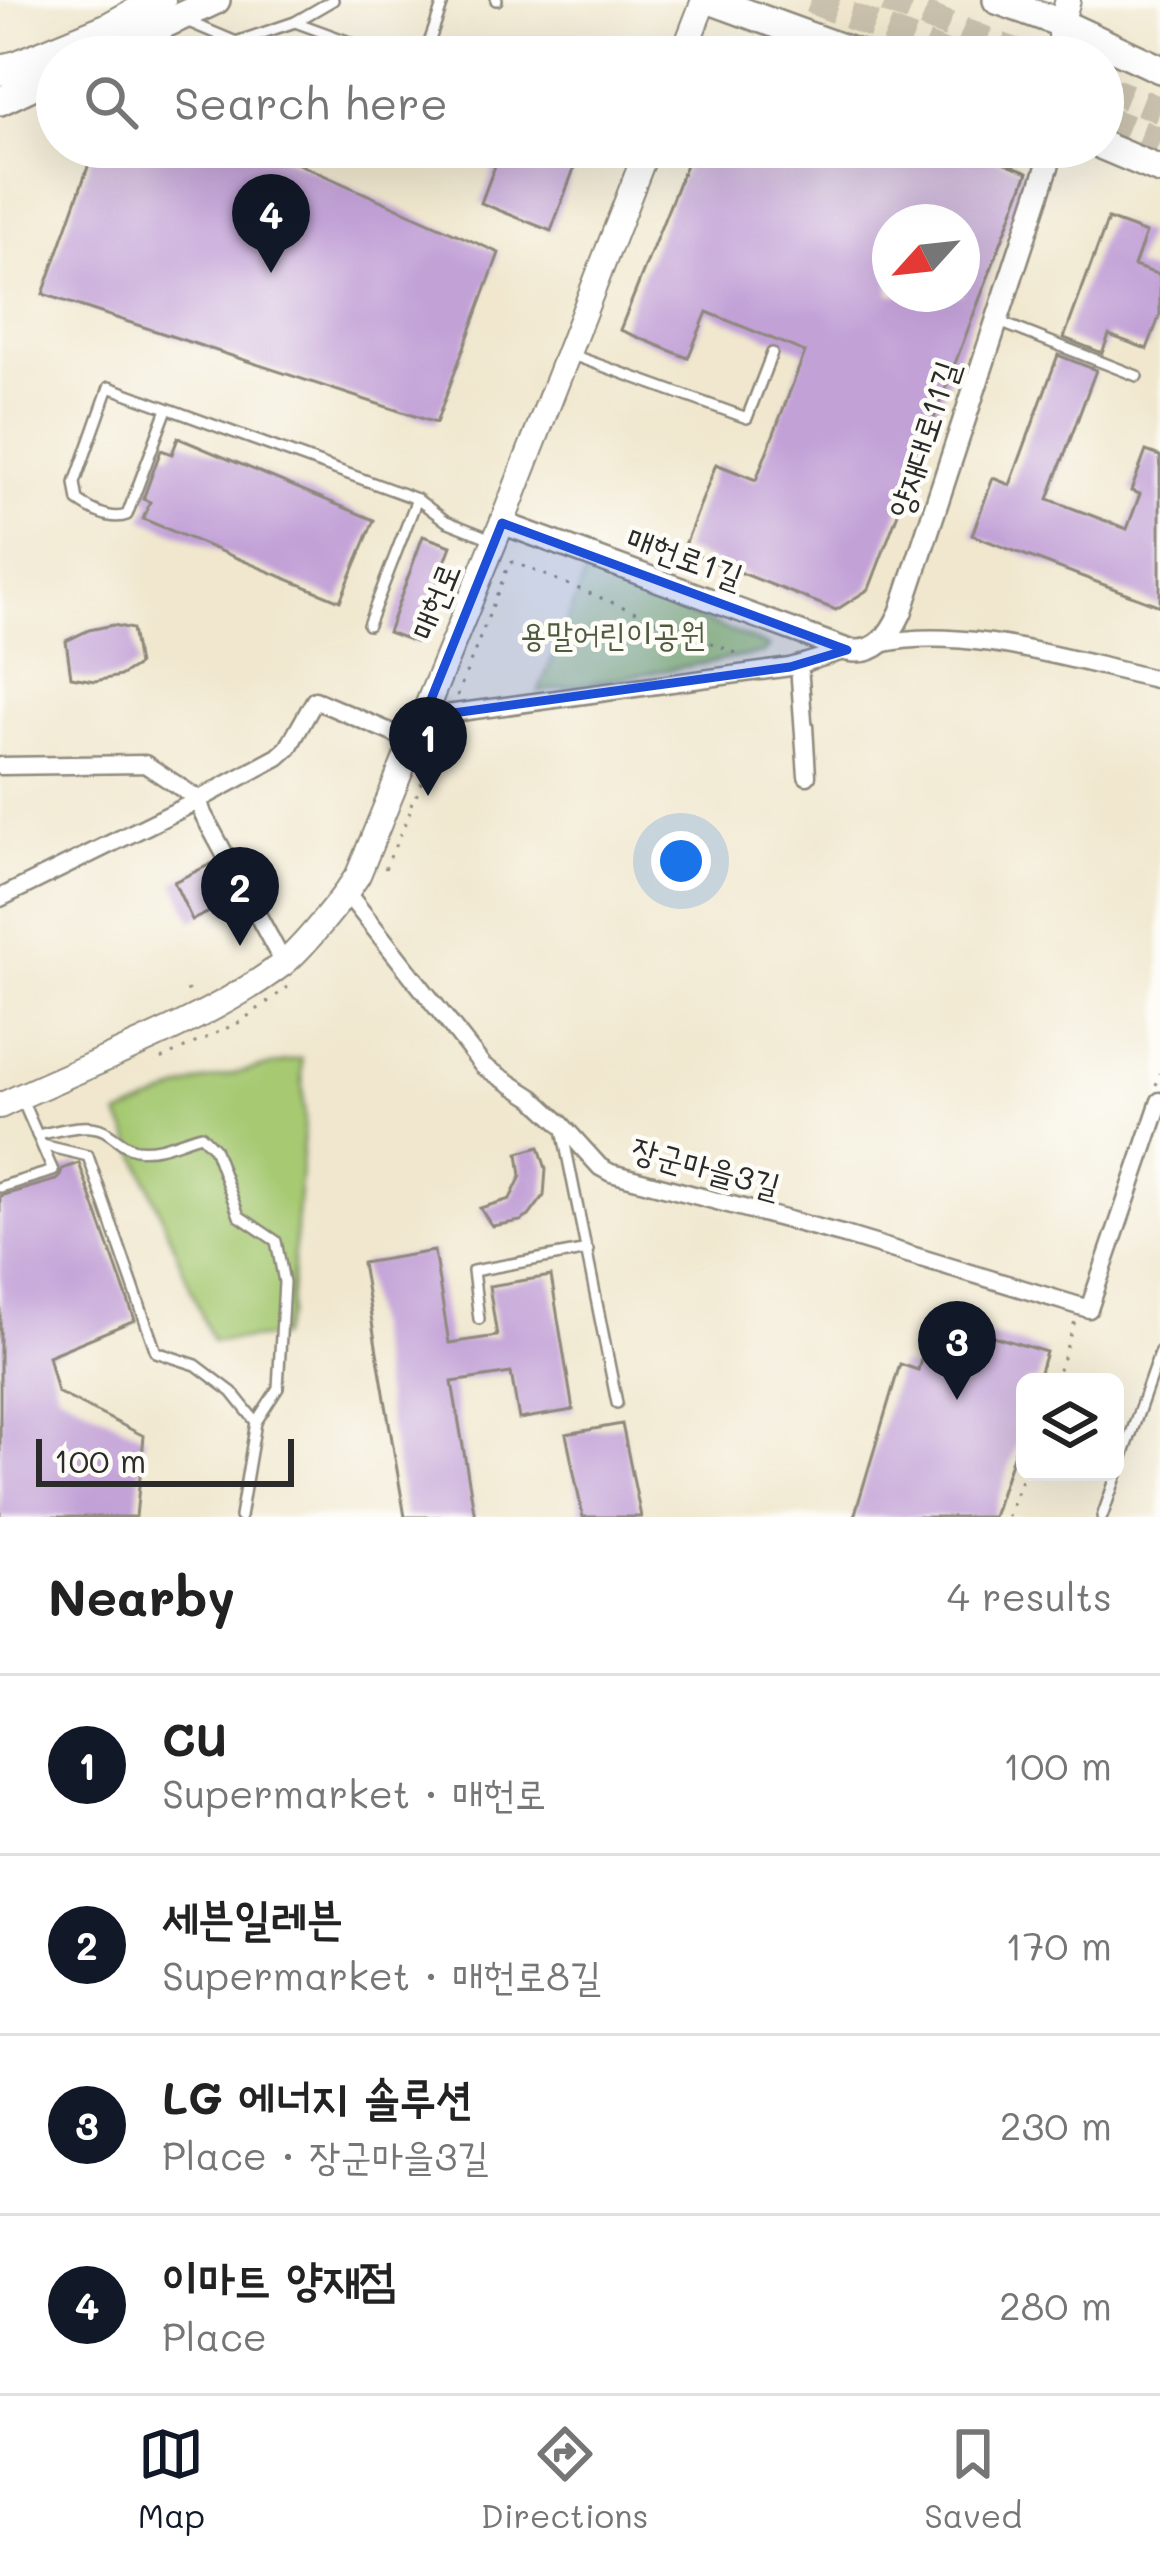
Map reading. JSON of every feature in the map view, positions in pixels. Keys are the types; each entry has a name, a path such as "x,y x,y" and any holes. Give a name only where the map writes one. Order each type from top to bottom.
{"highway":[{"path":"78,36 109,21 170,9"},
{"path":"0,70 36,57"}],"main road":[{"path":"127,36 170,9 216,0"},
{"path":"691,36 707,0 807,36"},
{"path":"1004,1 1067,8 1110,36"},
{"path":"1124,45 1160,69"},
{"path":"0,101 36,84"},
{"path":"1124,155 1160,170"},
{"name":"매헌로","path":"10,1101 208,1011 284,964 358,875 429,725 498,532 640,168"}],"street":[{"name":"양재대로11길","path":"880,644 902,612 1047,168"},
{"name":"매헌로1길","path":"498,532 847,650"},
{"path":"0,898 278,757 315,700 429,725 800,665 897,640 998,644 1160,680"},
{"path":"800,665 807,776"},
{"path":"0,766 145,764 198,800 284,964"},
{"name":"장군마을3길","path":"346,892 483,1066 533,1098 600,1167 1089,1309 1160,1101"}],"lane":[{"path":"254,36 295,22 333,0"},
{"path":"431,36 444,0"},
{"path":"170,9 224,36"},
{"path":"295,22 333,36"},
{"path":"997,321 1138,376"},
{"path":"567,353 747,418 772,353"},
{"path":"167,409 128,515 111,517 78,501 75,483 109,387 417,499 446,521 498,532"},
{"path":"368,625 417,499"},
{"path":"0,1187 53,1171 40,1140 10,1101"},
{"path":"561,1124 617,1402"},
{"path":"40,1140 63,1129 97,1127 129,1148 164,1149 201,1135 214,1148 239,1216 276,1241 284,1282 278,1388 256,1422 240,1517"},
{"path":"40,1140 88,1156 155,1352 196,1365 232,1393 256,1422"},
{"path":"479,1319 473,1271 588,1250"},
{"path":"1102,1517 1160,1351"}],"path":[{"path":"406,802 413,804 429,725 513,562 747,656"},
{"path":"1008,1517 1020,1481"}],"highlighted area":[{"path":"502,523 847,650 790,667 424,717"}],"green space":[{"name":"용말어린이공원","path":"586,573 769,647 763,653 539,692"},
{"path":"301,1058 305,1119 289,1314 279,1337 212,1341 119,1116 195,1083"}],"building":[{"path":"88,168 307,168 499,253 436,423 43,294"},
{"path":"494,168 574,168 551,231 481,203"},
{"path":"685,168 1018,168 1028,172 980,298 980,204 872,204 872,312 975,312 869,589 836,610 683,550 716,464 756,480 805,352 707,312 688,358 620,330"},
{"path":"1108,219 1146,233 1134,266 1160,275 1160,315 1147,349 1109,335 1102,353 1064,338"},
{"path":"1058,355 1096,370 1048,499 1127,529 1140,494 1131,491 1146,451 1160,456 1160,606 972,535 993,478 1010,485"},
{"path":"178,438 374,520 340,601 143,519 150,502 143,499 161,450 172,454"},
{"path":"423,536 451,546 415,642 388,632"},
{"path":"113,625 132,629 138,665 120,676 95,681 71,677 66,641"},
{"path":"213,863 231,902 192,920 174,882"},
{"path":"539,1147 546,1169 544,1196 529,1216 492,1226 480,1208 510,1199 521,1176 518,1153"},
{"path":"79,1163 135,1320 48,1356 57,1392 144,1436 136,1517 0,1517 0,1196 56,1180 62,1169"},
{"path":"434,1251 449,1343 497,1336 489,1286 551,1276 573,1410 519,1419 511,1373 452,1382 475,1517 405,1517 362,1263"},
{"path":"933,1318 1046,1352 1040,1373 1016,1373 1016,1447 993,1517 854,1517 900,1364 918,1370"},
{"path":"622,1424 641,1517 583,1517 566,1434"}],"tunnel":[{"path":"811,0 900,36"},
{"path":"886,0 976,36"},
{"path":"1124,95 1160,110"},
{"path":"1124,126 1160,141"}],"place":[{"name":"이마트 양재점","path":"271,273"},
{"name":"CU","path":"428,796"},
{"name":"세븐일레븐","path":"240,946"},
{"name":"LG 에너지 솔루션","path":"957,1400"}]}
